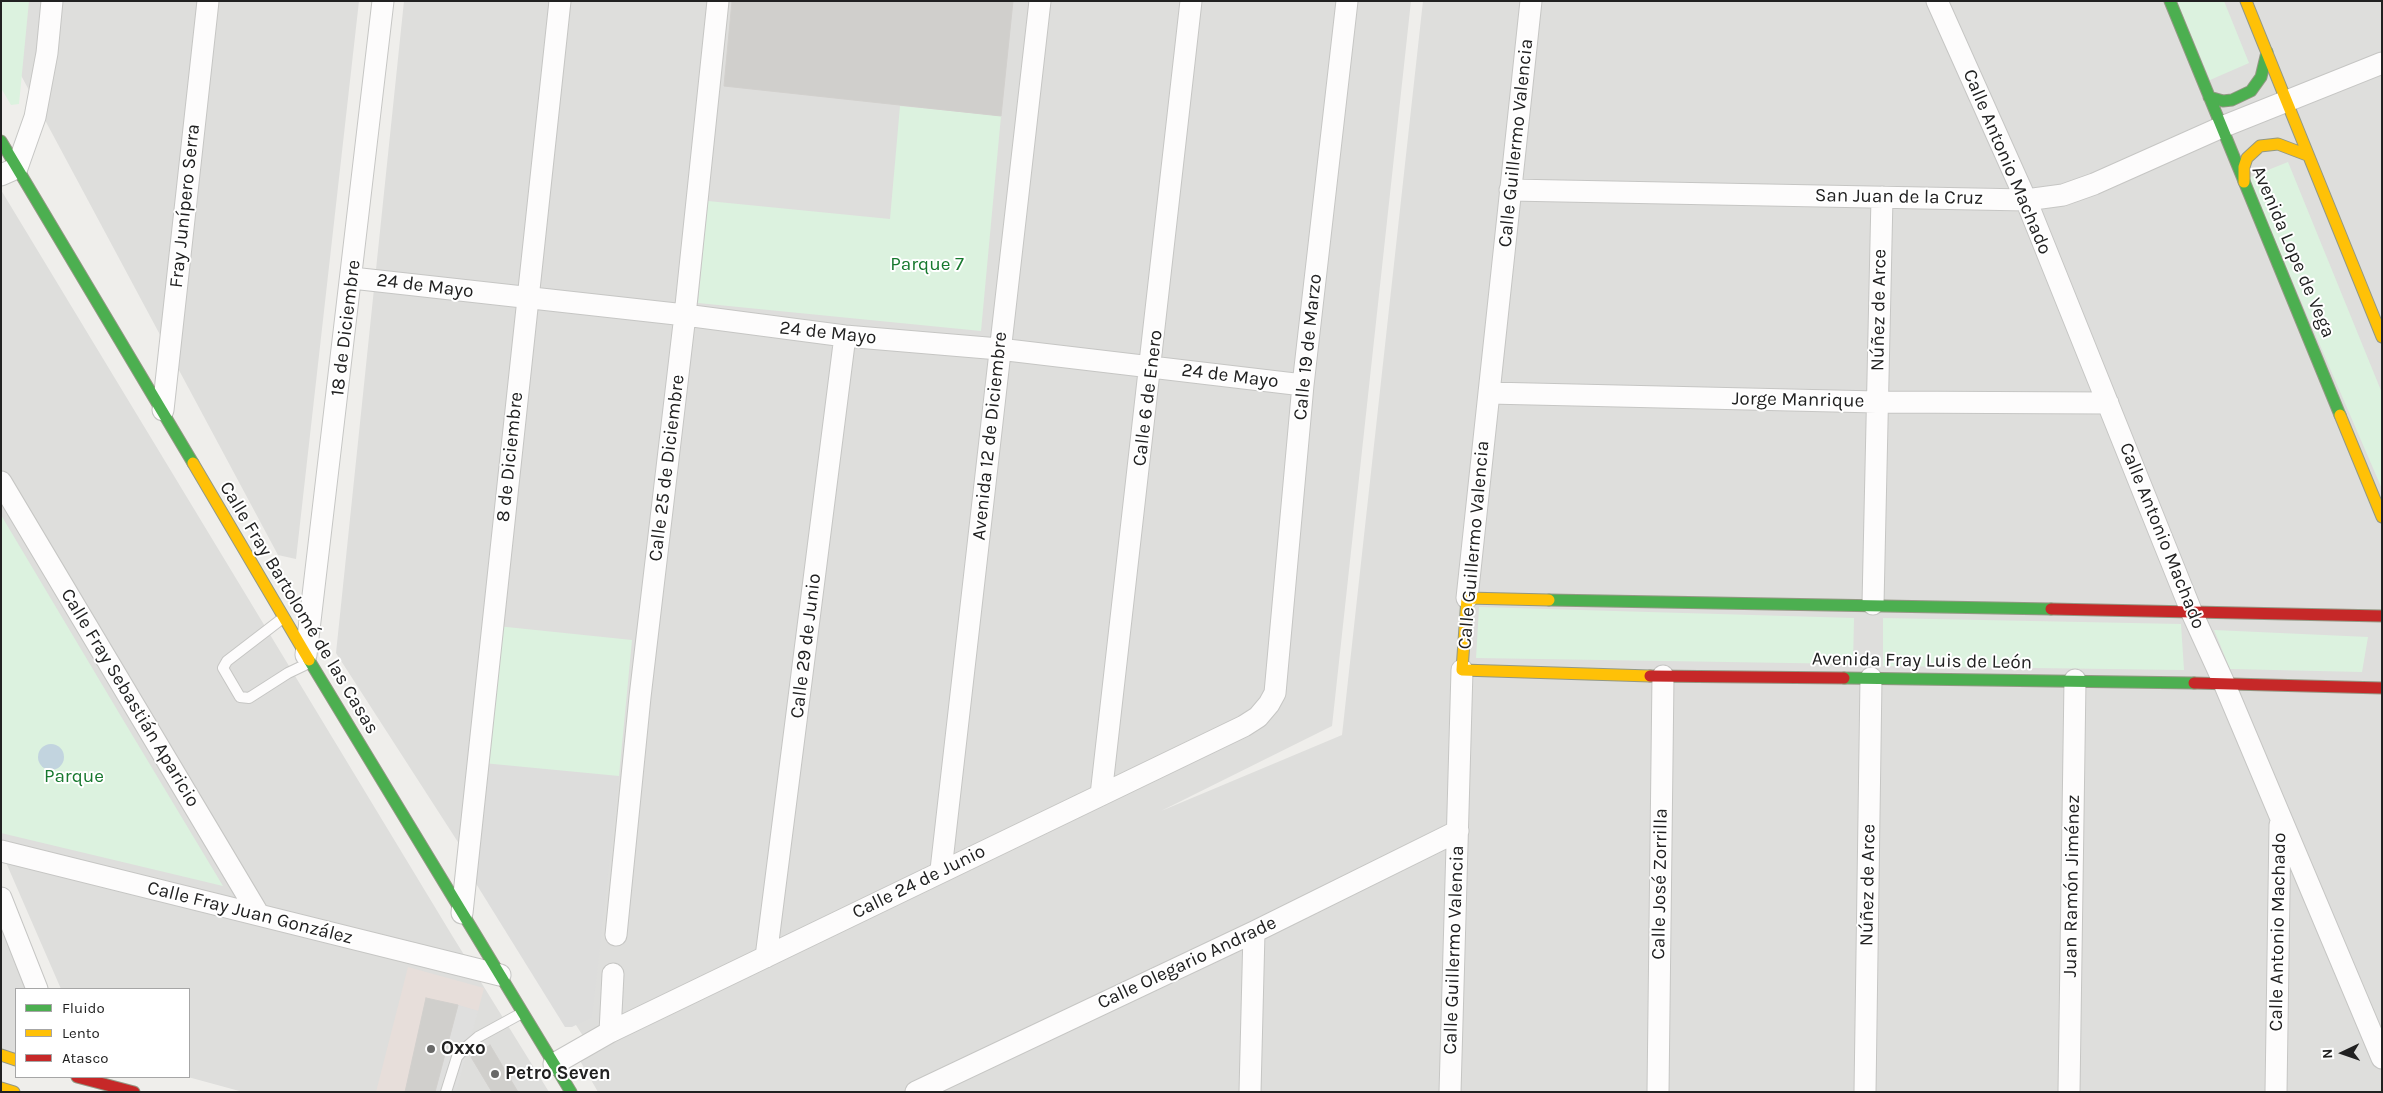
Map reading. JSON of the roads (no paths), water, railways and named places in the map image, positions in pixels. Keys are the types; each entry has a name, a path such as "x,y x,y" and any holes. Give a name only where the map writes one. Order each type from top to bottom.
{"main road":[{"name":"Avenida Lope de Vega","path":"2170,1 2382,517"},
{"path":"2246,1 2286,104 2382,337"},
{"path":"2209,97 2223,101 2232,100 2251,91 2261,77 2267,52"},
{"name":"Calle Fray Bartolomé de las Casas","path":"1,141 9,171 163,410 308,659 571,1092"},
{"path":"2244,182 2244,167 2247,158 2260,146 2278,144 2307,155"},
{"path":"1467,598 1873,604 2382,616"},
{"name":"Calle Guillermo Valencia","path":"1462,670 1467,598"},
{"name":"Avenida Fray Luis de León","path":"1462,670 1662,676 2075,680 2382,688"},
{"path":"1,1055 15,1060"},
{"path":"81,1078 134,1092"},
{"path":"1,1088 14,1092"}],"street":[{"path":"9,171 35,117 47,54 52,1"},
{"name":"Fray Junípero Serra","path":"163,410 208,1"},
{"name":"18 de Diciembre","path":"308,659 383,1"},
{"name":"8 de Diciembre","path":"462,913 560,1"},
{"name":"Calle 25 de Diciembre","path":"616,935 640,697 685,315 718,1"},
{"name":"Avenida 12 de Diciembre","path":"941,870 1040,1"},
{"name":"Calle 6 de Enero","path":"1101,795 1152,367 1192,1"},
{"name":"Calle 19 de Marzo","path":"1275,693 1303,385 1347,1"},
{"name":"Calle Guillermo Valencia","path":"1467,598 1531,1"},
{"name":"Calle Antonio Machado","path":"1937,1 2026,200 2192,613 2281,816 2276,1092"},
{"name":"San Juan de la Cruz","path":"1510,190 2026,200 2062,195 2094,184 2222,128 2286,104 2382,63"},
{"name":"Núñez de Arce","path":"1873,604 1882,197"},
{"name":"24 de Mayo","path":"352,278 685,315 845,336 1000,349 1303,385"},
{"name":"Calle 29 de Junio","path":"766,957 845,336"},
{"name":"Jorge Manrique","path":"1489,393 1877,402 2108,403"},
{"name":"Calle Fray Sebastián Aparicio","path":"1,482 259,915"},
{"name":"Calle Guillermo Valencia","path":"1450,1092 1462,670"},
{"name":"Calle José Zorrilla","path":"1658,1092 1662,676"},
{"name":"Núñez de Arce","path":"1865,1092 1870,678"},
{"name":"Juan Ramón Jiménez","path":"2069,1092 2075,680"},
{"name":"Calle 24 de Junio","path":"554,1064 610,1032 941,870 1244,726 1258,717 1275,693"},
{"path":"2281,816 2382,1058"},
{"name":"Calle Olegario Andrade","path":"916,1092 1254,932 1458,831"},
{"name":"Calle Fray Juan González","path":"1,851 500,975"},
{"path":"1,898 37,988"},
{"path":"1250,1092 1254,932"},
{"path":"610,1032 613,974"}],"lane":[{"path":"284,618 227,661 223,668 227,675 240,697 249,698 308,659"},
{"path":"446,1092 457,1057 464,1048 478,1037 522,1013"}],"water":[{"path":"51,744 60,748 64,757 60,766 51,770 42,766 38,757 42,748"}],"place":[{"name":"Oxxo","path":"431,1049"},
{"name":"Petro Seven","path":"495,1074"}],"park label":[{"name":"Parque 7","path":"927,265"},
{"name":"Parque","path":"74,777"}]}
